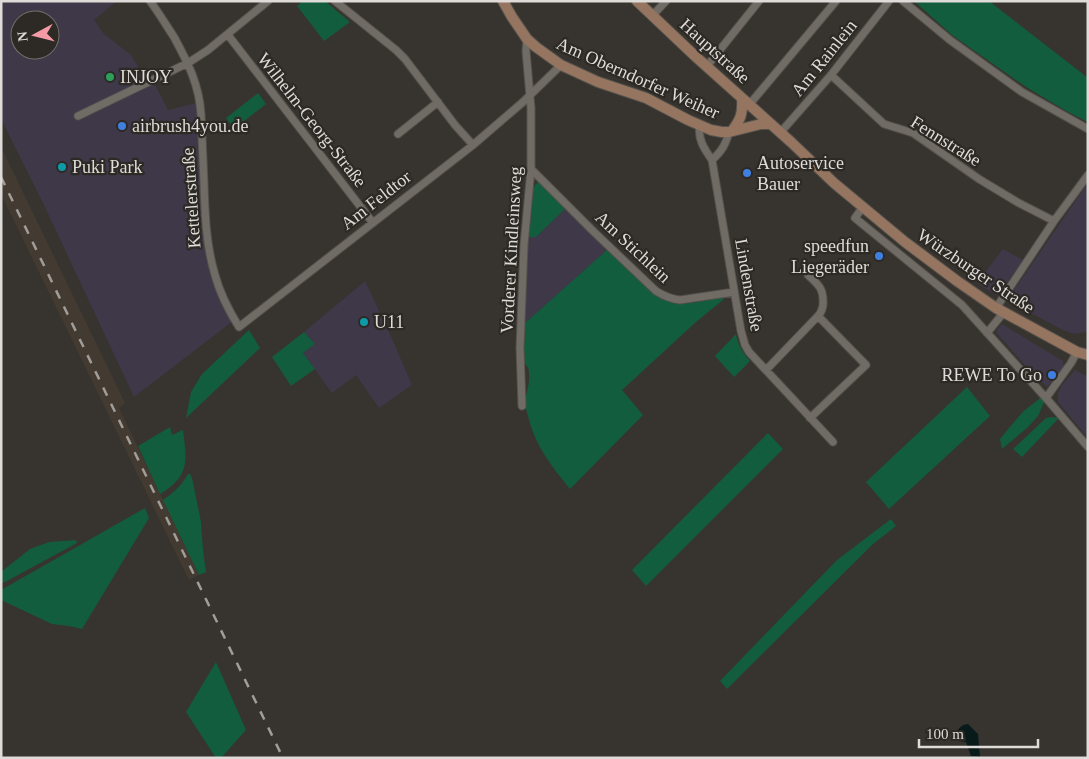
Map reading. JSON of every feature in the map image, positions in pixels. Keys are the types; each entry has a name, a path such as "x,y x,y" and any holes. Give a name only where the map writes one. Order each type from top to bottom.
{"main road":[{"path":"503,1 527,39"},
{"name":"Hauptstraße","path":"637,1 771,124"},
{"name":"Am Oberndorfer Weiher","path":"527,39 561,66 598,82 646,98 700,126 716,132 771,124"},
{"path":"731,131 742,115 746,101"},
{"name":"Würzburger Straße","path":"771,124 863,208 957,282 1000,310 1077,352 1088,355"},
{"name":"Würzburger Straße","path":"1077,352 1088,362"}],"street":[{"name":"Kettelerstraße","path":"150,1 161,14 188,63 194,79 200,104 205,226 210,256 221,294 239,328"},
{"path":"78,116 188,63 228,35 268,1"},
{"path":"335,1 406,59 455,125 473,145"},
{"path":"652,16 666,1"},
{"path":"707,66 759,1"},
{"path":"746,101 836,1"},
{"name":"Am Rainlein","path":"780,133 831,76 889,1"},
{"path":"903,1 950,40 1022,92 1088,129"},
{"name":"Wilhelm-Georg-Straße","path":"228,35 373,223"},
{"path":"527,39 526,52 531,95"},
{"name":"Am Feldtor","path":"239,328 473,145 531,95 561,66"},
{"name":"Fennstraße","path":"831,76 884,124 912,133 979,179 1017,202 1054,221"},
{"name":"Vorderer Kindleinsweg","path":"522,406 520,348 524,245 531,169 531,95"},
{"path":"398,134 438,102"},
{"name":"Lindenstraße","path":"700,126 699,131 703,147 712,160 734,292 745,345 832,442"},
{"path":"712,160 721,152 731,131"},
{"name":"Am Stichlein","path":"531,169 594,232 656,291 664,296 680,300 734,292"},
{"path":"1088,175 1054,221 987,332 1088,448"},
{"name":"Würzburger Straße","path":"863,208 855,218 954,298 987,332"},
{"path":"766,370 822,312 822,290 808,275"},
{"path":"810,418 866,365 818,316"},
{"path":"1046,398 1077,352"}],"shaded area":[{"path":"1,1 117,1 94,20 104,34 131,55 142,73 148,71 168,110 200,102 207,245 233,321 134,397 43,203 1,119"},
{"path":"1,147 125,403 119,408 199,575 189,580 1,194"},
{"path":"1088,183 1088,329 1086,332 1074,334 1010,302 1009,297"},
{"path":"567,207 608,249 525,323 528,237 536,237"},
{"path":"1003,249 1023,260 997,296 977,283"},
{"path":"365,281 412,385 379,408 356,375 332,393 303,353 315,344 304,332"},
{"path":"1002,324 1063,361 1064,369 1047,387 1031,372 997,333 997,329"},
{"path":"1075,370 1088,377 1088,438 1058,402 1058,394 1062,385"},
{"path":"968,724 978,734 980,757 971,756 966,742 959,741 955,732 963,725"}],"green space":[{"path":"303,1 325,1 350,22 324,41 297,6"},
{"path":"914,1 989,1 1088,78 1088,122 1026,87 952,35"},
{"path":"258,93 266,104 234,129 226,118"},
{"path":"538,182 542,182 567,207 536,237 528,237 532,191"},
{"path":"608,249 653,294 665,300 677,304 723,297 724,299 622,390 643,415 570,489 551,465 536,439 526,409 525,401 529,369 522,353 525,323"},
{"path":"249,330 260,348 186,418 191,392 202,374"},
{"path":"304,332 315,344 303,353 315,369 291,386 272,357"},
{"path":"736,334 741,349 750,361 734,377 715,356"},
{"path":"967,387 990,416 889,509 866,482"},
{"path":"1041,397 1045,400 1038,416 1002,449 1000,439 1015,420"},
{"path":"1046,418 1059,418 1022,457 1013,449"},
{"path":"170,427 172,435 183,430 184,467 177,481 160,494 138,446"},
{"path":"768,433 783,449 646,586 632,570"},
{"path":"188,474 192,478 201,522 206,572 199,575 163,500 177,489"},
{"path":"145,508 149,518 82,629 52,624 1,600 1,590"},
{"path":"891,519 896,526 873,544 727,689 720,681 837,560"},
{"path":"76,540 77,543 1,583 1,572 30,549 49,542"},
{"path":"216,662 246,730 221,758 216,758 186,712"}],"railway":[{"path":"1,177 283,758"}],"place":[{"name":"INJOY","path":"110,77"},
{"name":"airbrush4you.de","path":"122,126"},
{"name":"Puki Park","path":"62,167"},
{"name":"Autoservice Bauer","path":"747,173"},
{"name":"speedfun Liegeräder","path":"879,256"},
{"name":"U11","path":"364,322"},
{"name":"REWE To Go","path":"1052,375"}]}
